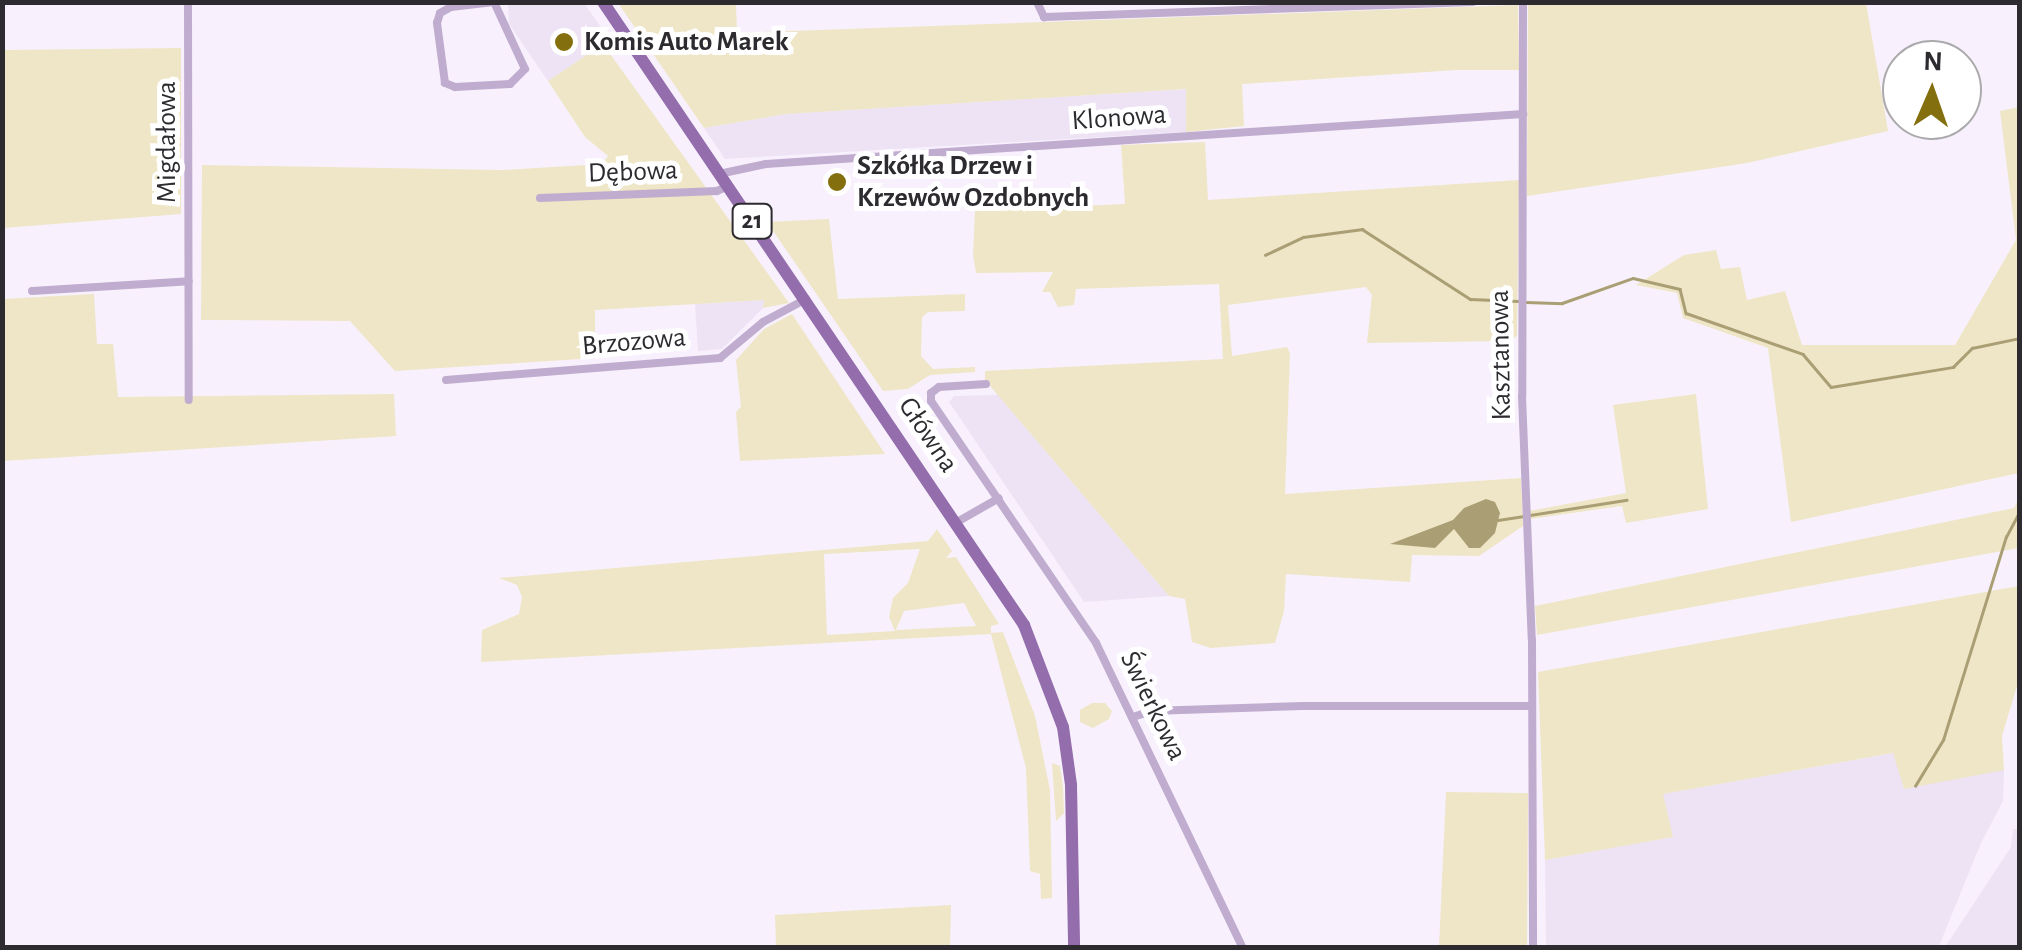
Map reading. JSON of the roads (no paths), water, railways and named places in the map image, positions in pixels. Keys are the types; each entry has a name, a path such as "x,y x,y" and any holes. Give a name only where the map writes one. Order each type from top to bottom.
{"main road":[{"name":"Główna","path":"603,2 1024,625 1062,727 1071,785 1074,948"}],"street":[{"name":"Migdałowa","path":"188,2 189,400"},
{"path":"1037,2 1044,17 1473,2"},
{"name":"Kasztanowa","path":"1523,2 1522,396 1533,948"},
{"path":"494,3 526,70 510,84 455,87 444,83 437,23 440,13 451,7 494,3"},
{"name":"Klonowa","path":"724,180 766,164 1523,114"},
{"name":"Dębowa","path":"540,198 717,191 724,180"},
{"path":"32,292 189,282"},
{"name":"Brzozowa","path":"446,380 720,358 762,322 806,300"},
{"name":"Świerkowa","path":"986,384 939,387 931,393 930,402 1076,608 1134,717 1243,948"},
{"path":"957,522 1000,498"},
{"path":"1134,717 1151,711 1303,706 1531,706"}],"waterway":[{"path":"1265,255 1303,237 1362,229 1470,299 1518,301"},
{"path":"1526,302 1562,303 1633,278 1680,289 1686,313 1803,354 1831,387 1953,367 1972,348 2020,338"},
{"path":"1498,520 1626,500"},
{"path":"1915,786 1943,740 2006,537 2020,511"}],"place":[{"name":"Komis Auto Marek","path":"564,42"},
{"name":"Szkółka Drzew i Krzewów Ozdobnych","path":"837,182"}]}
